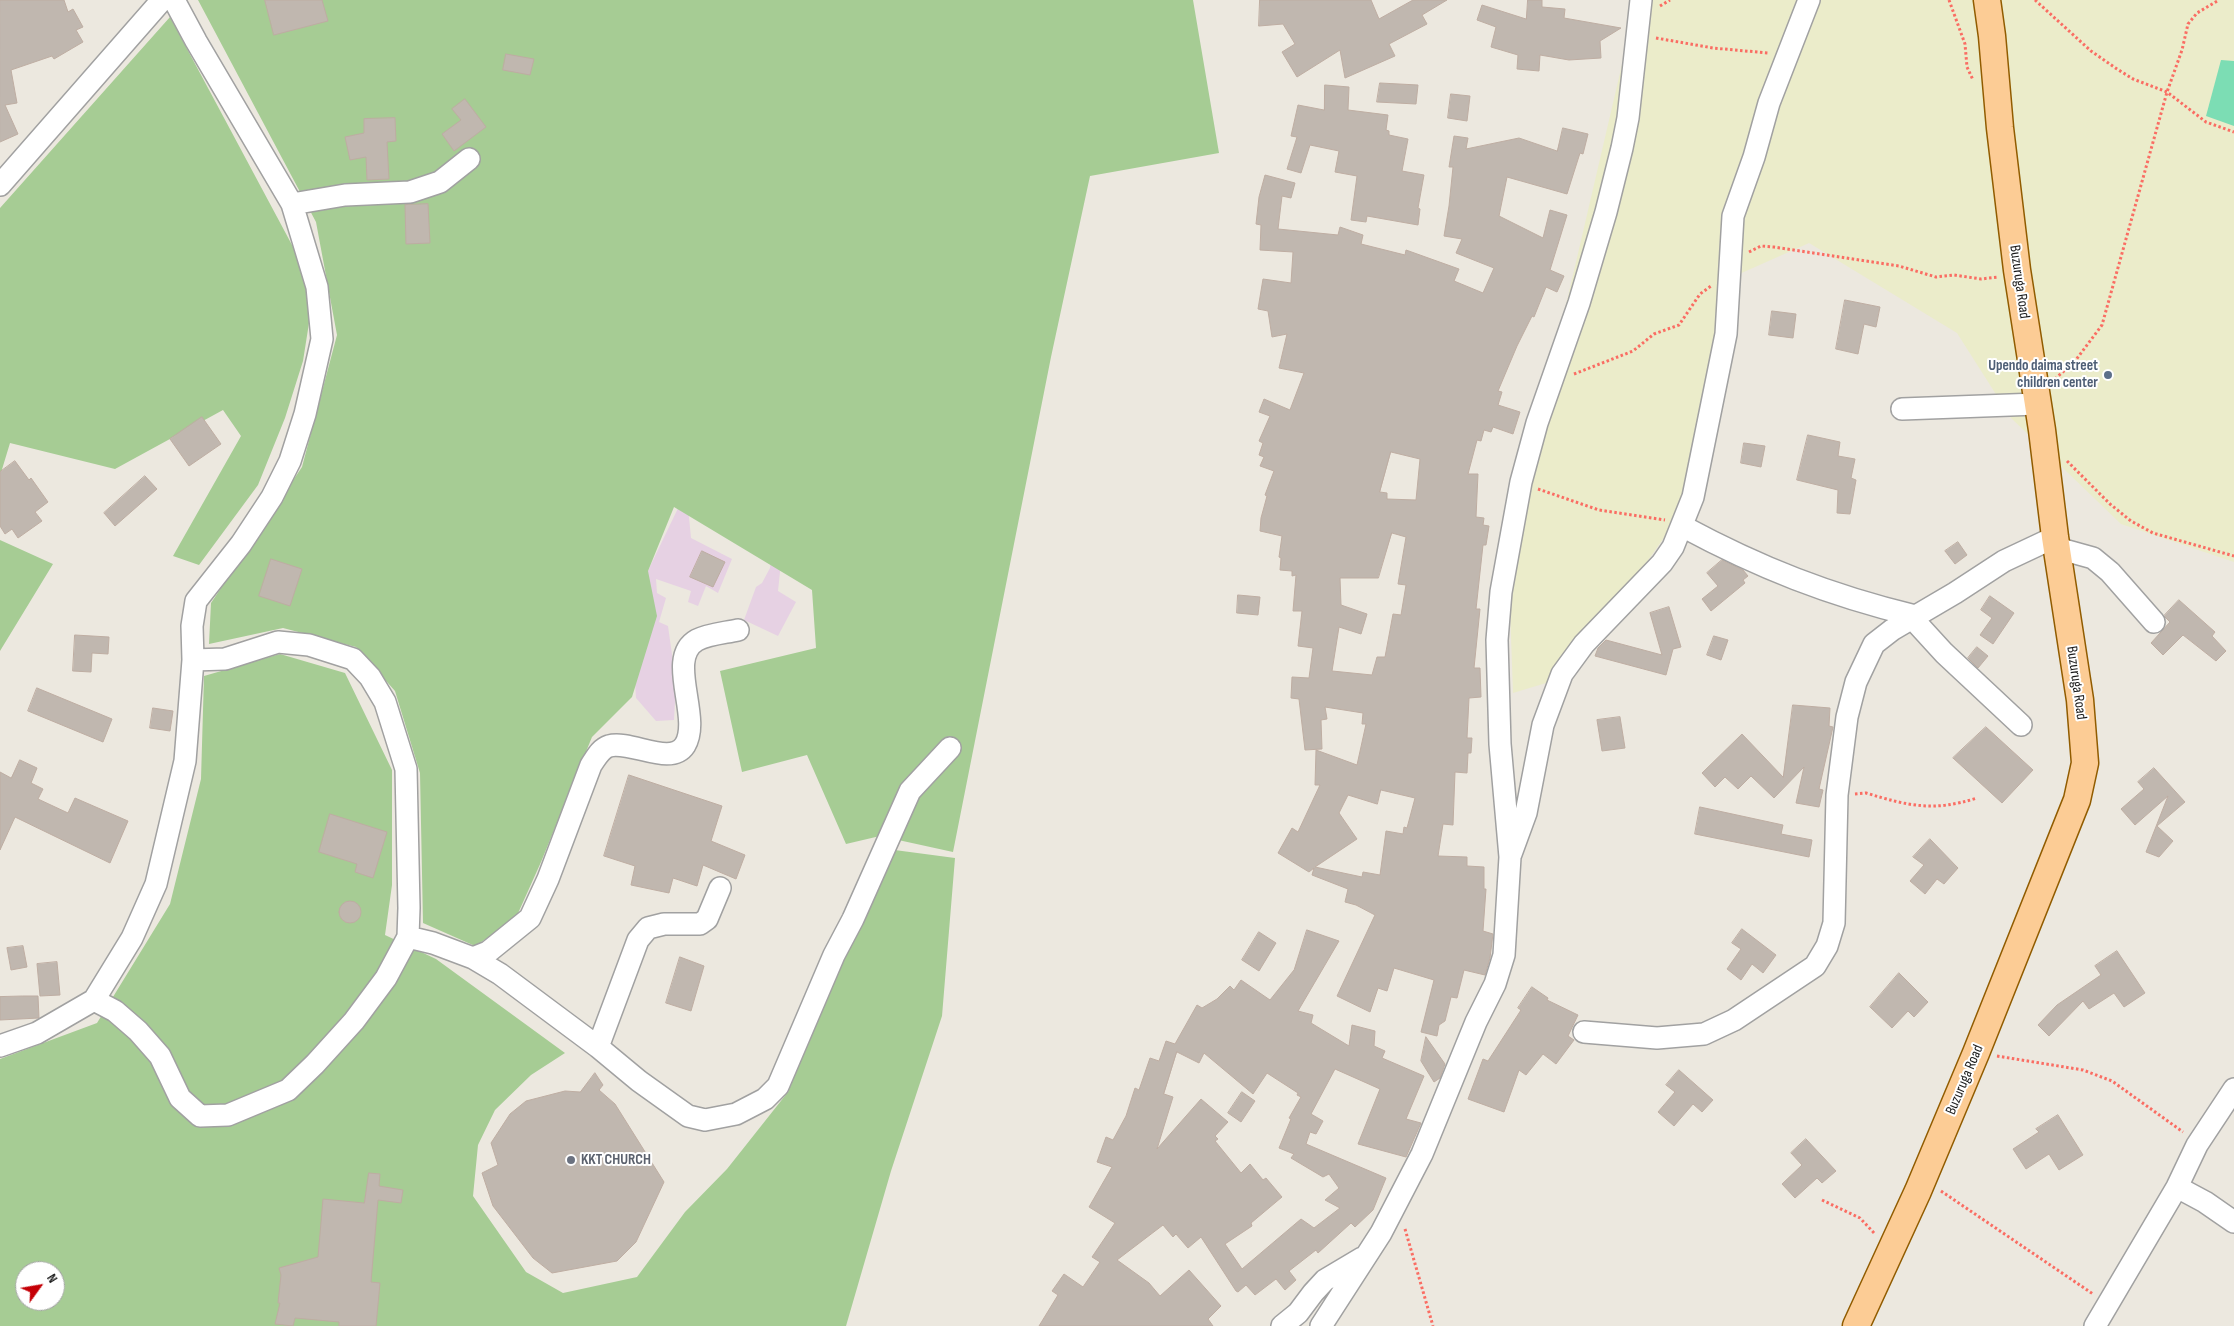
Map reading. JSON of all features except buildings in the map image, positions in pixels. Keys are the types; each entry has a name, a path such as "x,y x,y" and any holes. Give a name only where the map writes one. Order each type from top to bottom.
{"main road":[{"name":"Buzuruga Road","path":"1856,1326 1891,1251 1976,1053 2078,800 2085,763 2080,700 2037,400 2016,270 1992,36 1986,0"}],"street":[{"path":"0,185 162,0"},
{"path":"0,1046 38,1033 94,1000 132,938 156,884 185,761 193,660 192,626 196,601 241,544 272,497 290,460 305,414 322,339 318,287 292,204 174,0"},
{"path":"1320,1326 1368,1254 1398,1202 1422,1154 1476,1022 1495,984 1504,955 1510,858 1500,744 1497,640 1501,592 1521,482 1537,423 1582,294 1622,148 1628,118 1641,0"},
{"path":"1510,858 1526,813 1543,726 1562,674 1584,644 1662,563 1673,547 1693,497 1726,334 1733,216 1754,157 1771,96 1789,56 1809,0"},
{"path":"292,204 345,195 410,192 440,182 469,158"},
{"path":"1902,409 2037,400"},
{"path":"1683,524 1724,548 1790,578 1835,595 1913,617 1944,653 2021,725"},
{"path":"1584,1032 1657,1038 1704,1034 1734,1020 1815,966 1827,946 1834,923 1837,795 1846,717 1856,682 1874,644 1913,617 1955,593 2004,561 2056,542 2093,558 2110,572 2154,622"},
{"path":"473,958 488,952 530,918 548,879 591,765 599,753 610,746 632,747 670,755 684,747 688,739 690,719 683,664 687,649 696,640 738,630"},
{"path":"94,1000 115,1011 138,1031 160,1056 180,1098 200,1116 228,1115 288,1090 315,1064 354,1021 380,986 408,937 406,769 385,702 370,677 353,659 309,645 278,642 225,659 193,660"},
{"path":"408,937 433,943 473,958 500,974 598,1047 638,1081 688,1116 705,1120 736,1114 765,1099 778,1086 834,955 854,919 910,791 950,748"},
{"path":"598,1047 638,940 648,928 664,924 700,924 707,919 720,888"},
{"path":"2096,1326 2177,1187 2197,1145 2234,1089"},
{"path":"2177,1187 2205,1202 2234,1222"},
{"path":"1282,1326 1298,1313 1325,1280 1368,1254"}],"path":[{"path":"1949,0 1965,44 1967,67 1976,84 1983,91 1997,96"},
{"path":"2036,0 2090,51 2133,79 2167,92 2206,122 2234,132"},
{"path":"2037,400 2075,361 2102,325 2167,92 2182,50 2188,24 2197,13 2220,0"},
{"path":"1638,29 1649,36 1672,42 1789,56"},
{"path":"1553,377 1592,369 1633,351 1654,334 1679,325 1700,294 1717,282 1749,251 1761,246 1899,266 1936,277 1954,275 1980,279 1994,278 2016,270"},
{"path":"2065,459 2110,504 2131,521 2153,533 2234,556"},
{"path":"1521,482 1599,510 1683,524"},
{"path":"1837,795 1866,793 1929,808 1958,804 1977,798"},
{"path":"1976,1053 2083,1070 2112,1081 2178,1127 2197,1145"},
{"path":"1923,1178 2108,1305"},
{"path":"1822,1200 1860,1218 1891,1251"},
{"path":"1398,1202 1433,1326"}],"shaded area":[{"path":"681,502 688,507 691,538 732,559 718,593 706,586 698,606 688,602 691,591 656,579 657,593 666,598 659,622 668,626 676,683 674,720 656,721 636,698 634,667 644,579"},
{"path":"772,551 782,553 778,591 796,602 778,636 744,620 756,587 762,583 770,568"}],"green space":[{"path":"198,0 1193,0 1219,153 1090,176 1051,357 953,852 880,836 846,844 807,755 742,772 720,671 816,648 812,590 674,507 648,571 657,616 632,697 592,737 515,920 475,946 423,923 420,773 395,691 356,647 283,628 209,644 211,603 302,467 337,335 316,222"},
{"path":"1637,0 2234,0 2234,562 2121,524 2011,418 1957,333 1809,243 1728,279 1701,485 1566,677 1513,693 1508,554"},
{"path":"170,17 307,273 312,304 303,361 285,418 258,485 199,565 173,556 241,436 223,410 115,469 10,443 0,476 0,208"},
{"path":"2221,60 2234,61 2234,126 2206,116"},
{"path":"0,540 53,564 0,651"},
{"path":"280,654 345,673 392,770 392,885 385,935 436,959 565,1053 531,1075 495,1110 478,1145 473,1196 526,1272 563,1293 637,1277 685,1212 727,1169 788,1092 887,849 955,858 942,1016 891,1171 846,1326 0,1326 0,1059 97,1023 170,904 201,779 204,676"}],"place":[{"name":"Upendo daima street children center","path":"2108,375"},
{"name":"KKT CHURCH","path":"571,1160"}]}
